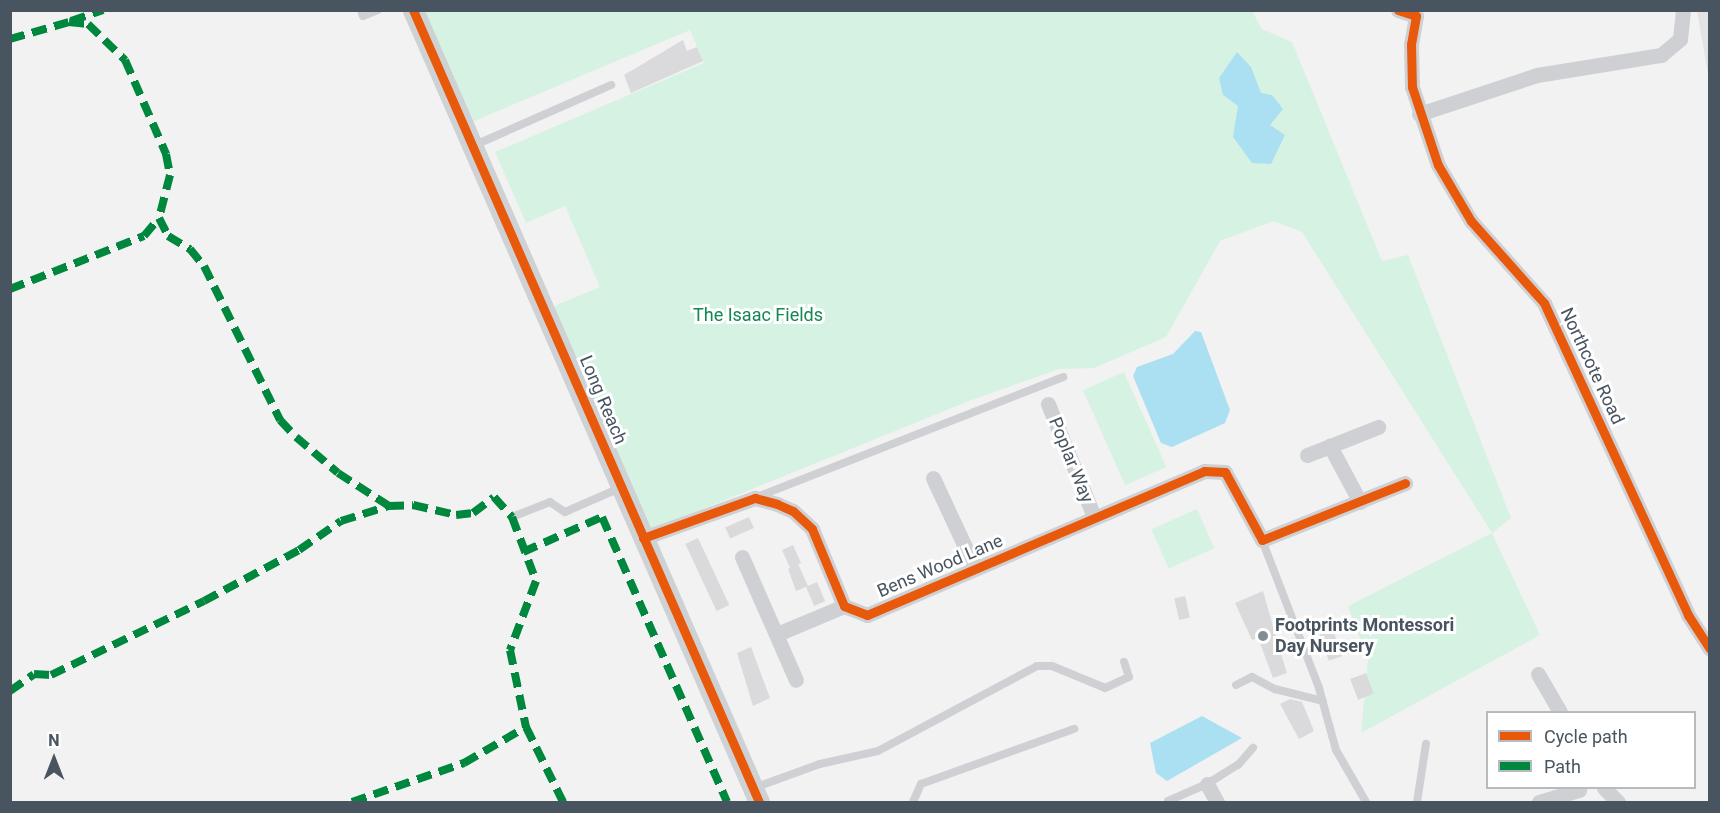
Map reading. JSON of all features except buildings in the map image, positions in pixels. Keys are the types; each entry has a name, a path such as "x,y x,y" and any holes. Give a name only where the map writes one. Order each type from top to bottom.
{"street":[{"name":"Long Reach","path":"413,10 475,146 756,795"},
{"path":"1398,10 1416,13"},
{"path":"1419,114 1536,75 1661,55 1680,39 1683,10"},
{"name":"Northcote Road","path":"1416,13 1410,69 1419,114 1438,165 1471,221 1544,303 1688,615 1710,649"},
{"name":"Poplar Way","path":"1048,404 1094,517"},
{"path":"1307,455 1378,427"},
{"path":"1330,446 1360,502"},
{"name":"Bens Wood Lane","path":"843,606 867,615 1094,517 1213,469 1225,472 1262,540"},
{"path":"933,478 975,568"},
{"path":"1262,540 1405,483"},
{"path":"644,538 755,498 794,511 812,529 843,606 777,634"},
{"path":"742,557 796,680"},
{"path":"1538,674 1559,711"},
{"path":"1207,784 1217,802"},
{"path":"1539,802 1581,789"},
{"path":"1569,802 1581,789"},
{"path":"1605,789 1618,802"}],"lane":[{"path":"361,10 363,16 378,10"},
{"path":"475,146 611,85"},
{"path":"755,498 1063,377"},
{"path":"512,517 550,502 565,512 621,487"},
{"path":"1262,540 1323,701 1336,750 1366,802"},
{"path":"756,795 820,764 878,751 1037,666 1052,666 1105,688 1129,677 1124,662"},
{"path":"1236,685 1252,677 1275,689 1323,701"},
{"path":"913,802 921,784 1074,729"},
{"path":"1417,802 1426,744"},
{"path":"1168,801 1207,784 1238,765 1253,748"}],"shaded area":[{"path":"1697,11 1709,11 1709,80"}],"green space":[{"name":"The Isaac Fields","path":"413,11 1252,11 1262,29 1292,42 1382,261 1408,255 1511,518 1492,533 1302,232 1273,221 1220,241 1166,337 1094,368 1059,369 969,401 651,530 547,309 600,287 565,206 526,223 495,152 704,63 690,30 465,125"},
{"path":"1124,372 1166,467 1125,485 1083,390"},
{"path":"1197,509 1214,548 1169,569 1151,529"},
{"path":"1492,533 1540,635 1361,733 1368,660 1348,606"}],"water":[{"path":"1237,52 1251,67 1261,93 1272,95 1283,109 1270,125 1285,135 1271,164 1252,163 1233,137 1238,106 1223,95 1219,78"},
{"path":"1195,331 1201,332 1230,410 1225,423 1172,447 1161,443 1133,376 1137,367 1173,354"},
{"path":"1202,716 1242,738 1167,781 1156,773 1150,743"}],"marked path":[{"path":"71,21 103,10"},
{"path":"10,39 69,22 88,24 125,60 166,154 170,175 159,218 168,236 190,249 204,266 280,420 296,437 338,473 389,506 413,505 456,515 473,513 494,497 512,517 536,581 510,650 526,727 563,802"},
{"path":"10,289 144,236 159,218"},
{"path":"10,691 34,674 51,675 204,601 299,550 341,521 389,506"},
{"path":"523,552 602,517 727,802"},
{"path":"352,802 464,763 526,727"}],"cycle path":[{"path":"413,10 759,802"},
{"path":"1398,10 1416,16 1411,44 1412,87 1438,165 1471,221 1544,303 1688,615 1710,649"},
{"path":"643,538 755,498 777,504 793,511 812,529 844,606 867,615 1204,471 1225,472 1262,540 1405,483"}],"place":[{"name":"Footprints Montessori Day Nursery","path":"1263,636"}]}
